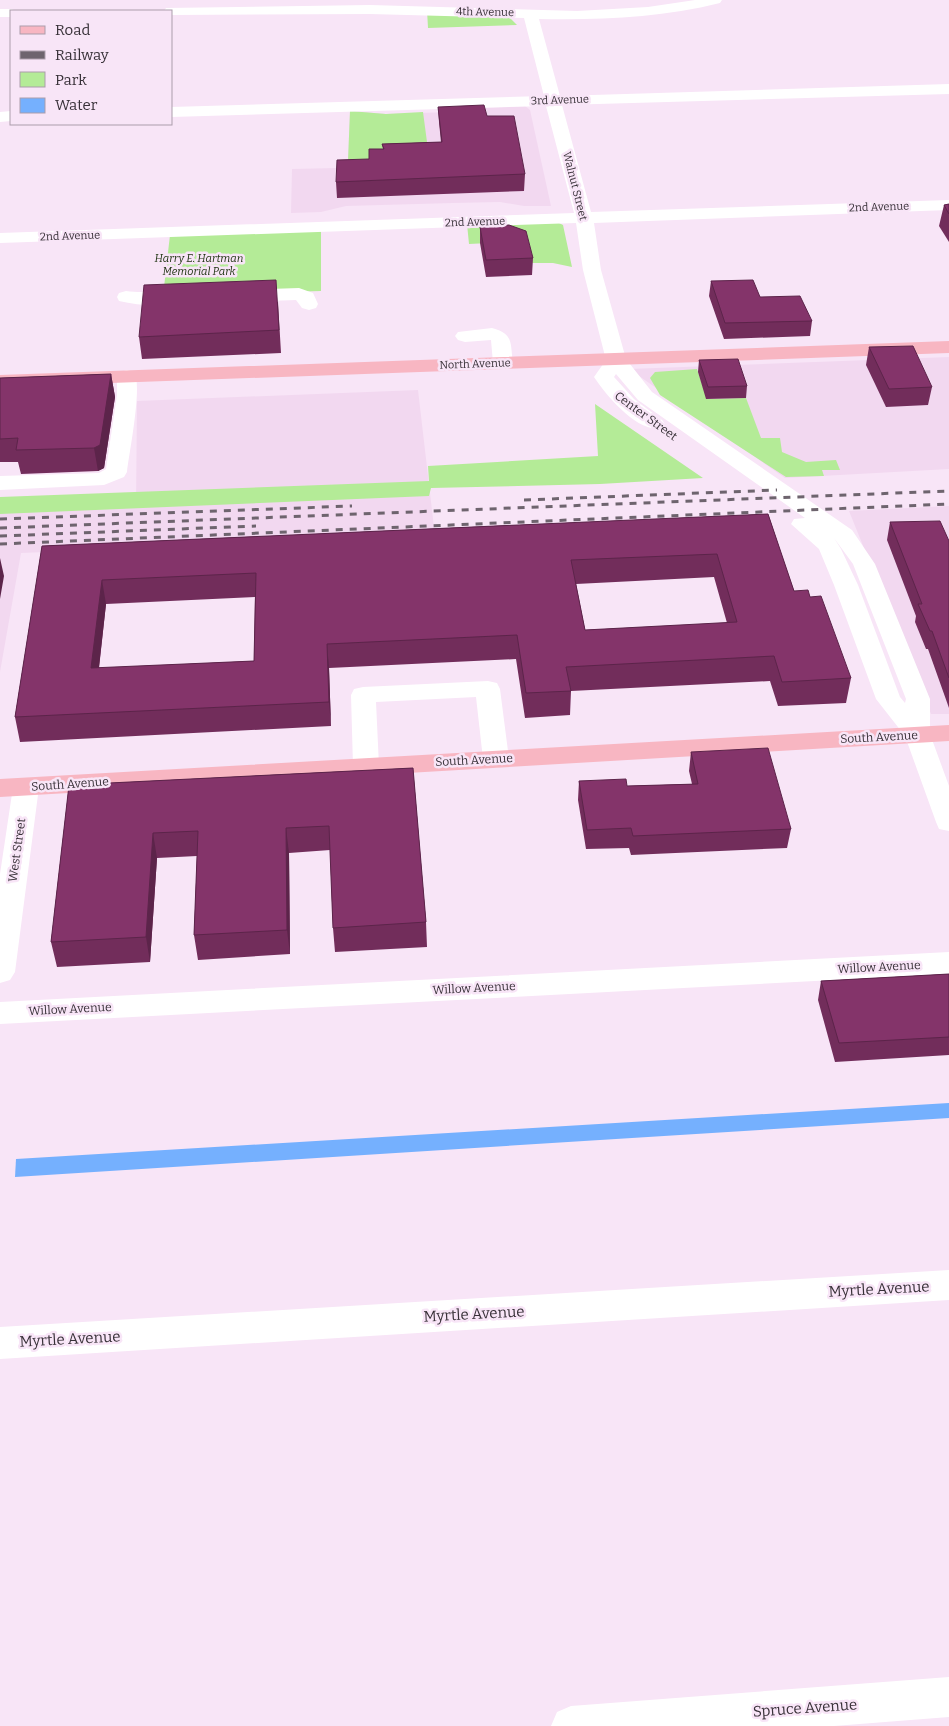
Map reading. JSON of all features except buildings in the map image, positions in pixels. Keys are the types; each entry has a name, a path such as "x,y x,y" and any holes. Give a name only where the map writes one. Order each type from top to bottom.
{"main road":[{"name":"North Avenue","path":"0,381 949,347"},
{"name":"South Avenue","path":"13,787 949,733"}],"street":[{"name":"4th Avenue","path":"172,11 373,9 427,5 530,13 620,13 679,8 716,0"},
{"name":"Walnut Street","path":"530,13 584,218 592,270 616,360"},
{"name":"3rd Avenue","path":"172,112 949,89"},
{"name":"2nd Avenue","path":"0,238 949,205"},
{"path":"224,296 300,294 306,297 309,304"},
{"path":"126,298 194,297"},
{"path":"465,336 492,334 500,337 503,363"},
{"name":"Center Street","path":"616,360 604,378 619,398 824,540 846,584 888,699 917,734 949,822"},
{"path":"0,483 104,479 116,472 127,396 127,376"},
{"path":"366,766 363,695 488,689 496,759"},
{"name":"West Street","path":"0,972 13,787"},
{"name":"Willow Avenue","path":"0,1013 949,963"},
{"name":"Myrtle Avenue","path":"0,1343 949,1285"},
{"name":"Spruce Avenue","path":"571,1726 949,1697"}],"shaded area":[{"path":"525,106 530,110 551,206 524,206 500,202 453,203 346,206 321,212 291,213 292,169 336,168 337,160 348,161 350,111 386,114 451,112 480,108"},
{"path":"949,357 949,469 785,478 629,369"},
{"path":"418,390 435,536 21,553 0,672 0,512 136,506 137,401"},
{"path":"949,506 949,714 931,714 849,511"}],"green space":[{"path":"427,10 509,17 517,25 428,28"},
{"path":"350,111 386,114 423,112 429,157 348,161"},
{"path":"557,222 563,225 572,267 553,263 530,263 509,242 469,244 467,224"},
{"name":"Harry E. Hartman Memorial Park","path":"321,231 321,291 163,296 170,235"},
{"path":"697,369 707,399 746,398 761,438 780,438 782,452 806,462 836,460 840,470 822,470 824,476 786,477 660,395 650,378 655,372"},
{"path":"595,404 703,478 600,484 431,488 429,496 0,514 0,497 429,481 428,466 598,456"}],"water":[{"path":"949,1103 949,1118 15,1177 16,1159"}],"railway":[{"path":"524,500 777,490"},
{"path":"0,528 949,491"},
{"path":"0,544 949,504"},
{"path":"0,519 352,506"},
{"path":"0,536 256,526"}]}
